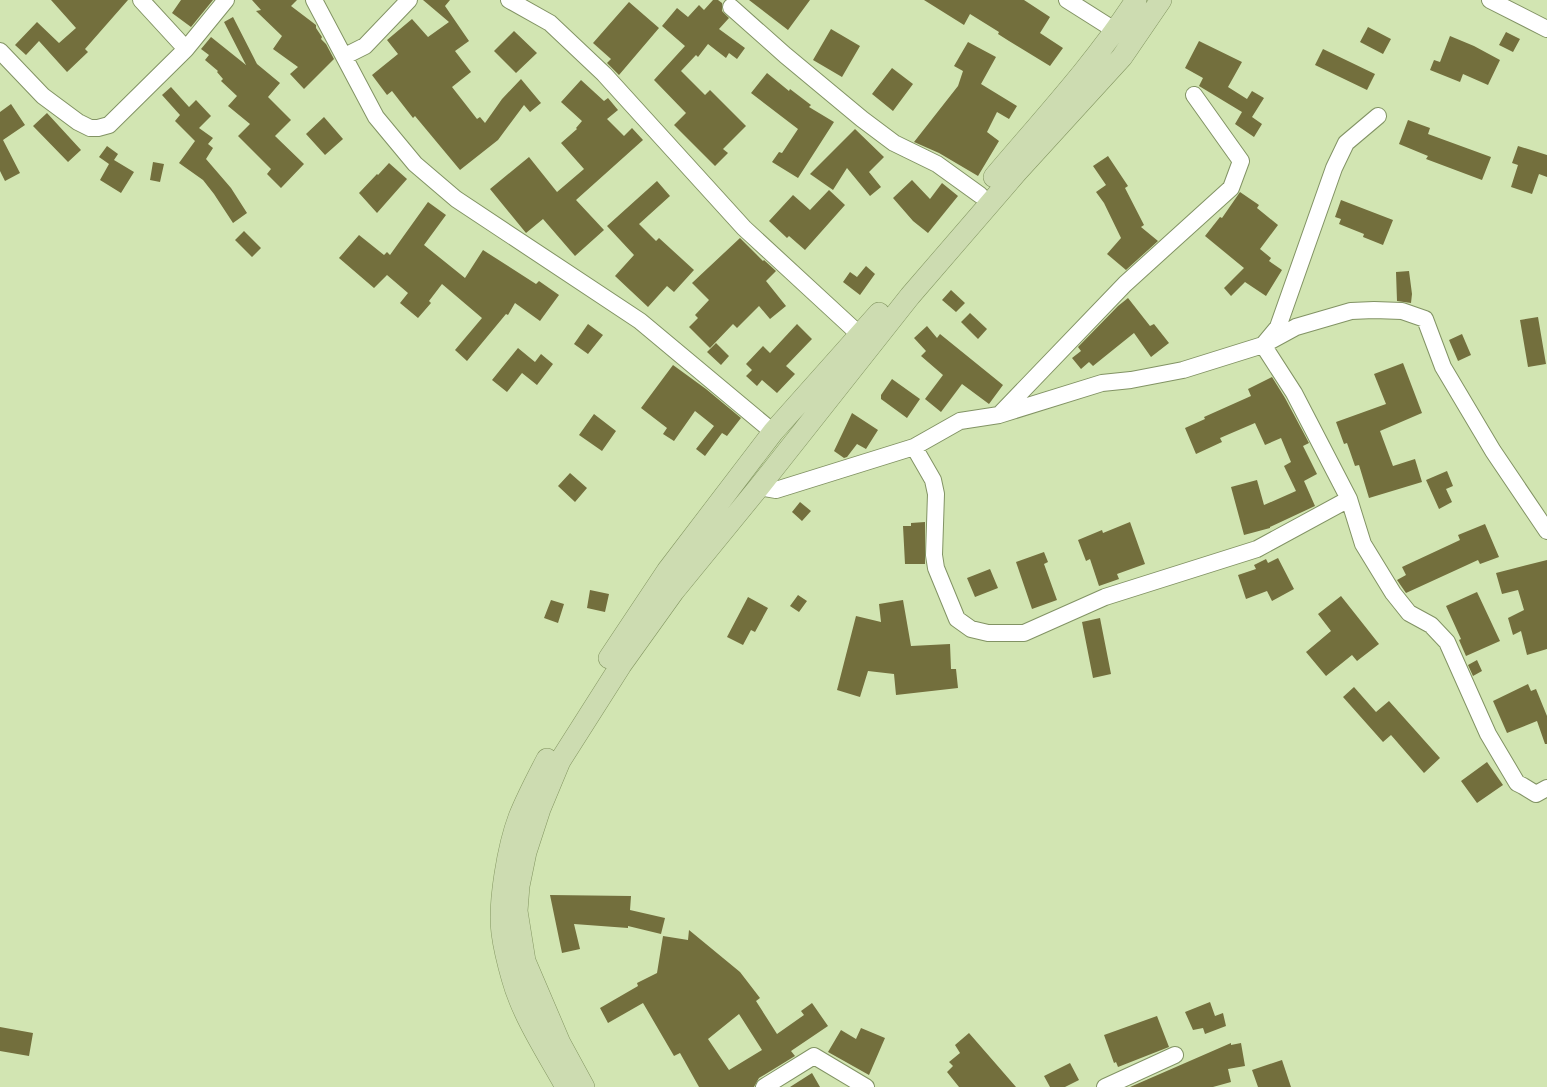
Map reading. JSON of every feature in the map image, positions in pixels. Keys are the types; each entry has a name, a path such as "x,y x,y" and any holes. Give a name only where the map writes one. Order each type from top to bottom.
{"main road":[{"path":"566,1087 524,1008 512,979 502,932 502,898 510,854 518,819 532,788 558,741 636,616 667,571 773,432 860,335 1093,61 1116,32 1136,0"},
{"path":"584,1087 560,1043 525,961 517,911 519,886 528,845 540,809 560,761 620,665 674,590 759,487 910,296 1017,172 1122,57 1160,0"}],"street":[{"path":"140,0 186,49"},
{"path":"0,51 43,96 78,122 90,128 98,128 109,125 186,49 226,0"},
{"path":"314,0 376,117 415,164 456,198 640,321 773,432"},
{"path":"344,56 365,46 409,0"},
{"path":"509,0 550,23 604,74 744,228 860,335"},
{"path":"1068,0 1116,32"},
{"path":"1490,0 1547,29"},
{"path":"731,6 785,55 862,119 894,143 937,164 980,195"},
{"path":"999,415 1125,284 1231,188 1241,161 1194,95"},
{"path":"1263,345 1278,327 1334,168 1346,143 1378,116"},
{"path":"759,487 776,490 914,446 960,421 999,415 1102,383 1131,380 1183,370 1263,345 1296,327 1350,311 1402,311 1425,319 1443,368 1493,451 1547,531"},
{"path":"1263,345 1294,393 1349,499 1363,544 1393,593 1409,613 1431,625 1447,642 1488,734 1511,776 1517,783 1536,794 1547,788"},
{"path":"914,446 933,480 936,494 934,555 936,568 957,619 971,629 988,633 1024,633 1105,597 1257,549 1349,499"},
{"path":"1105,1087 1175,1055"},
{"path":"764,1087 814,1056 866,1087"}],"building":[{"path":"51,0 128,0 85,49 88,52 67,72 39,41 26,55 15,45 37,22 59,43 76,28"},
{"path":"181,0 213,0 191,27 172,13"},
{"path":"252,0 297,0 291,6 316,25 322,37 321,39 334,59 304,89 290,74 298,67 273,49 282,36 256,11 261,10"},
{"path":"423,0 450,0 445,6 469,41 455,51 471,72 452,87 477,119 480,117 485,123 502,99 521,79 541,103 530,112 524,105 498,140 460,170 415,116 413,118 392,91 387,95 372,75 398,54 387,40 412,19 428,37 449,22"},
{"path":"713,0 718,0 722,3 722,11 729,18 719,29 745,48 737,59 729,53 726,58 708,44 698,57 696,55 681,71 705,95 710,90 746,126 723,149 728,153 715,166 674,125 686,113 654,80 685,46 662,26 677,8 688,17 699,5 704,10"},
{"path":"749,0 810,0 788,30"},
{"path":"924,0 1024,0 1050,17 1040,33 1063,48 1050,66 998,34 999,32 970,14 964,25"},
{"path":"629,2 659,28 619,75 607,63 611,59 593,43"},
{"path":"233,17 257,64 280,83 268,97 291,120 275,136 304,164 281,188 267,174 271,169 238,136 250,124 228,106 237,96 221,81 223,79 218,71 205,60 209,55 201,49 211,37 246,65 224,22"},
{"path":"1368,27 1391,39 1383,54 1360,42"},
{"path":"831,29 860,46 842,77 813,60"},
{"path":"514,31 537,53 516,73 494,51"},
{"path":"1506,32 1520,39 1513,52 1499,45"},
{"path":"1450,36 1500,60 1488,85 1463,74 1460,82 1430,70 1434,60 1440,62"},
{"path":"1199,41 1242,62 1228,87 1247,99 1252,91 1264,98 1252,117 1262,124 1254,137 1235,124 1242,112 1199,86 1203,78 1185,68"},
{"path":"968,42 996,57 981,84 1017,106 1009,119 997,112 987,132 999,141 978,176 939,153 914,142 958,86 963,71 954,66"},
{"path":"1323,49 1375,74 1367,90 1315,65"},
{"path":"892,68 913,84 893,111 872,94"},
{"path":"767,73 789,91 790,89 811,105 809,107 834,122 798,178 772,162 779,152 782,153 798,129 751,93"},
{"path":"581,80 604,101 608,98 618,110 607,119 624,136 632,128 643,140 576,200 604,230 575,256 543,219 526,233 490,189 529,157 557,192 584,169 561,143 577,129 582,121 561,102"},
{"path":"171,87 189,107 196,100 211,116 199,128 213,138 208,144 213,148 206,159 231,188 247,213 233,223 203,180 179,163 195,141 175,121 180,115 162,95"},
{"path":"11,104 25,125 3,140 20,173 5,181 0,171 0,112"},
{"path":"47,113 81,150 68,162 33,126"},
{"path":"324,117 343,139 325,155 306,134"},
{"path":"1408,120 1430,128 1428,134 1491,157 1482,180 1426,159 1428,156 1399,144"},
{"path":"855,129 884,157 869,172 881,187 870,196 847,168 833,190 810,174"},
{"path":"107,146 118,154 114,160 134,172 121,193 100,180 109,164 99,157"},
{"path":"1518,146 1547,155 1547,177 1539,174 1532,194 1511,187 1518,165 1512,163"},
{"path":"1108,156 1128,186 1125,188 1144,225 1141,227 1158,241 1126,270 1107,254 1121,238 1104,203 1096,192 1106,185 1093,166"},
{"path":"153,162 164,164 160,182 150,180"},
{"path":"389,163 407,179 377,213 359,193"},
{"path":"912,180 930,199 942,183 958,196 928,233 913,221 893,198"},
{"path":"657,181 670,196 639,224 656,241 659,238 694,270 674,292 667,286 648,307 615,276 634,255 607,226"},
{"path":"829,190 845,205 805,250 789,236 787,238 769,221 793,195 810,210"},
{"path":"1240,192 1259,205 1257,208 1278,225 1260,249 1271,258 1269,261 1282,270 1266,296 1245,282 1231,296 1224,288 1244,268 1205,236 1220,217 1222,218"},
{"path":"1341,200 1393,220 1383,245 1363,237 1364,234 1339,224 1341,219 1335,217"},
{"path":"428,202 446,215 424,245 465,278 483,250 536,284 539,281 559,295 540,321 515,303 508,315 506,314 467,361 455,350 482,318 442,284 429,301 431,303 418,318 400,303 408,293 387,275 374,288 339,258 359,235 384,255 387,252 390,255"},
{"path":"244,231 261,248 252,257 235,240"},
{"path":"740,238 776,271 766,281 786,306 770,319 759,306 737,328 733,324 710,348 689,327 698,318 695,315 709,300 692,283"},
{"path":"866,266 875,274 860,295 843,282 850,272 857,277"},
{"path":"1409,271 1412,294 1411,303 1397,301 1396,272"},
{"path":"951,290 965,303 956,312 942,300"},
{"path":"1128,298 1150,326 1154,324 1169,343 1151,357 1134,333 1093,366 1089,362 1081,369 1072,358 1081,351 1078,347"},
{"path":"970,313 987,329 978,339 961,322"},
{"path":"1538,317 1546,364 1528,367 1520,320"},
{"path":"588,324 603,335 588,354 574,344"},
{"path":"797,324 812,339 786,366 795,374 777,393 762,380 757,386 746,376 752,370 746,364 763,346 770,353"},
{"path":"927,326 937,338 940,334 1003,385 989,404 962,384 941,412 925,399 943,375 921,356 926,351 914,338"},
{"path":"1462,334 1471,355 1458,361 1449,340"},
{"path":"716,343 729,356 721,365 707,352"},
{"path":"518,348 535,362 541,354 553,364 537,385 522,373 507,392 492,380"},
{"path":"1403,363 1422,413 1380,431 1393,466 1415,459 1422,482 1369,498 1359,465 1355,466 1347,443 1344,444 1336,422 1386,404 1374,374"},
{"path":"673,365 741,418 727,436 722,433 705,456 696,449 714,426 695,411 674,441 663,434 667,428 641,408"},
{"path":"1272,377 1309,443 1303,446 1317,474 1304,481 1315,506 1270,528 1244,535 1231,487 1257,480 1264,505 1296,491 1284,466 1291,462 1281,438 1265,445 1255,423 1220,438 1222,442 1196,454 1185,428 1205,419 1204,417 1251,396 1248,389"},
{"path":"892,379 920,399 907,418 881,399 881,395"},
{"path":"852,413 878,430 866,449 857,444 847,457 844,458 834,451"},
{"path":"594,414 616,431 602,451 579,435"},
{"path":"1447,471 1453,486 1446,489 1452,502 1439,509 1426,480"},
{"path":"570,473 587,488 575,502 558,486"},
{"path":"800,502 811,511 802,521 792,512"},
{"path":"925,522 925,564 905,564 903,526 911,526 911,523"},
{"path":"1130,522 1145,564 1117,574 1119,579 1099,586 1090,559 1086,561 1078,540 1102,530 1103,533"},
{"path":"1485,524 1499,557 1480,564 1478,560 1406,593 1397,580 1406,575 1402,567 1460,540 1458,535"},
{"path":"1044,552 1048,562 1044,564 1057,600 1032,609 1016,562"},
{"path":"1278,558 1294,589 1272,601 1267,591 1246,599 1238,575 1256,569 1254,565 1266,559 1268,563"},
{"path":"1547,560 1547,649 1527,655 1521,631 1513,635 1508,618 1524,610 1518,590 1502,594 1496,573"},
{"path":"990,569 998,588 975,597 967,578"},
{"path":"590,590 609,594 605,612 587,608"},
{"path":"1477,592 1500,641 1466,656 1459,640 1461,639 1446,606"},
{"path":"798,595 807,601 799,612 790,606"},
{"path":"1341,596 1379,644 1357,661 1352,655 1326,676 1306,652 1331,631 1318,614"},
{"path":"748,597 768,608 755,632 751,630 743,645 727,637"},
{"path":"551,600 564,604 558,623 544,618"},
{"path":"903,600 911,646 950,644 951,669 956,669 958,688 896,695 894,674 868,671 860,697 837,690 856,616 881,622 879,604"},
{"path":"1100,618 1111,674 1093,678 1082,622"},
{"path":"1477,660 1482,671 1473,676 1468,665"},
{"path":"1528,684 1531,691 1536,689 1547,716 1547,744 1545,744 1537,721 1507,733 1493,701"},
{"path":"1354,687 1376,712 1389,701 1440,758 1424,773 1391,735 1383,742 1343,697"},
{"path":"1487,762 1503,785 1477,803 1461,781"},
{"path":"550,895 631,896 630,910 665,918 661,934 628,926 628,928 574,924 580,949 562,953"},
{"path":"689,930 740,972 760,998 756,1001 777,1034 804,1015 801,1011 812,1003 828,1026 791,1051 795,1056 759,1078 754,1087 699,1087 680,1053 674,1056 643,1003 608,1023 600,1008 638,986 637,983 657,973 663,936 688,940","holes":["739,1014 762,1050 729,1070 708,1039"]},
{"path":"1210,1002 1215,1016 1223,1013 1226,1026 1205,1034 1203,1028 1193,1030 1185,1012"},
{"path":"1157,1016 1169,1047 1118,1067 1116,1062 1114,1063 1104,1035"},
{"path":"0,1027 33,1033 29,1056 0,1051"},
{"path":"861,1028 885,1038 869,1075 828,1052 841,1030 856,1039"},
{"path":"969,1033 1016,1087 959,1087 947,1072 953,1066 949,1062 960,1053 955,1045"},
{"path":"1231,1043 1231,1045 1241,1043 1245,1066 1228,1069 1231,1082 1213,1087 1130,1087"},
{"path":"1282,1060 1291,1087 1258,1087 1252,1070"},
{"path":"1070,1063 1079,1080 1065,1087 1050,1087 1044,1076"},
{"path":"812,1073 820,1087 790,1087"}]}
